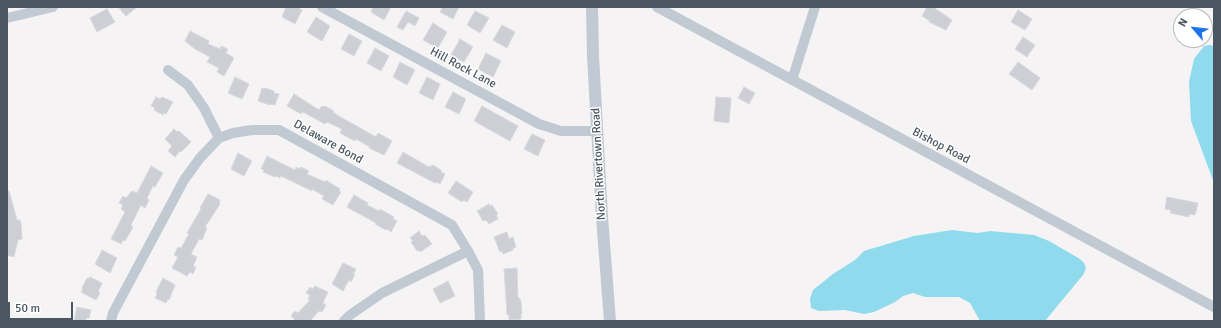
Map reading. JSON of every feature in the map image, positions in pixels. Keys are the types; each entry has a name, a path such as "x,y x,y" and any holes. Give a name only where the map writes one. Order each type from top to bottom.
{"street":[{"path":"7,18 53,7"},
{"name":"Hill Rock Lane","path":"322,7 540,124 561,131 597,130"},
{"name":"North Rivertown Road","path":"592,7 597,130 610,321"},
{"name":"Bishop Road","path":"657,7 1214,307"},
{"path":"792,80 811,8"},
{"path":"168,70 188,85 204,108 219,138"},
{"name":"Delaware Bond","path":"111,321 113,313 184,180 200,158 219,138 233,133 252,130 279,130 452,225 468,250 478,270 480,321"},
{"path":"344,321 350,315 382,293 468,250"}],"water":[{"path":"1214,46 1214,183 1191,121 1189,82 1194,59 1202,48 1213,48"},
{"path":"952,230 978,233 990,231 1034,235 1049,241 1080,259 1086,268 1083,275 1045,321 980,321 970,303 959,297 925,297 913,293 903,296 895,302 874,312 864,314 845,310 819,311 811,308 810,299 813,290 833,274 855,260 864,251 914,236"}],"building":[{"path":"118,7 137,7 126,16"},
{"path":"286,7 297,7 302,10 295,24 282,17"},
{"path":"373,7 391,7 384,20 371,12"},
{"path":"443,7 459,7 453,19 440,12"},
{"path":"927,7 933,7 952,20 946,30 929,22 930,21 922,16"},
{"path":"107,9 115,22 97,32 90,18"},
{"path":"1018,10 1032,19 1025,30 1011,22"},
{"path":"406,11 419,18 415,26 408,22 403,30 397,27"},
{"path":"475,11 489,18 480,33 467,25"},
{"path":"316,17 330,26 322,41 307,32"},
{"path":"433,23 447,32 438,48 423,40"},
{"path":"502,25 515,32 507,48 493,40"},
{"path":"190,31 209,41 208,44 220,49 221,46 228,49 226,53 234,58 224,76 217,72 219,68 207,62 210,57 195,49 185,41"},
{"path":"349,34 362,41 354,56 341,49"},
{"path":"1023,37 1035,45 1027,57 1015,49"},
{"path":"460,39 473,47 464,62 451,55"},
{"path":"375,48 389,56 381,71 367,63"},
{"path":"486,53 501,61 493,77 478,69"},
{"path":"400,62 415,70 407,85 393,77"},
{"path":"1018,62 1040,78 1032,90 1009,74"},
{"path":"235,77 249,84 242,99 228,93"},
{"path":"427,77 440,84 433,100 419,93"},
{"path":"744,87 755,93 749,104 738,98"},
{"path":"262,88 279,94 275,105 258,101"},
{"path":"453,92 466,99 459,114 445,107"},
{"path":"294,94 319,110 322,106 325,106 334,111 333,112 337,115 376,137 378,133 392,141 384,155 369,148 370,147 356,139 355,141 340,133 342,129 327,122 325,124 305,113 302,112 301,114 287,106"},
{"path":"156,97 160,99 162,97 173,102 166,114 164,113 163,115 154,110 155,108 151,106"},
{"path":"716,97 731,98 729,123 714,121"},
{"path":"482,106 518,126 510,141 474,121"},
{"path":"174,129 177,132 179,131 191,142 175,157 168,151 172,146 165,139"},
{"path":"532,134 545,140 538,156 524,149"},
{"path":"403,152 429,167 433,165 441,170 441,172 445,174 440,184 435,183 397,163"},
{"path":"238,153 252,161 244,176 231,169"},
{"path":"267,156 295,170 296,167 300,169 301,167 309,171 307,174 325,182 326,180 340,189 339,191 341,192 333,205 322,199 324,196 312,189 312,191 281,176 280,178 275,177 263,172 264,170 261,169"},
{"path":"151,166 163,173 155,187 153,186 147,198 149,200 145,208 141,205 131,225 133,227 125,241 123,240 121,244 111,239 125,212 121,209 123,205 119,203 123,196 126,198 132,191 137,193"},
{"path":"456,181 473,192 467,202 463,200 462,202 448,193"},
{"path":"7,191 9,191 17,220 20,220 21,224 22,239 18,240 14,257 7,255"},
{"path":"208,194 220,200 220,204 205,227 207,228 202,240 199,239 191,254 197,257 193,266 196,267 193,274 190,272 187,276 172,268 178,257 174,255 178,247 181,248 189,234 187,233"},
{"path":"354,195 368,203 367,205 379,211 380,209 394,217 393,219 397,221 391,232 347,207"},
{"path":"1167,197 1198,203 1195,215 1189,214 1189,217 1170,213 1171,210 1165,209"},
{"path":"489,204 490,206 492,205 498,214 496,215 498,219 489,224 486,220 483,221 477,211"},
{"path":"419,231 422,236 425,235 432,244 420,252 419,250 417,251 411,242 413,241 410,238"},
{"path":"507,232 509,239 513,237 516,247 513,248 513,250 503,254 502,251 500,252 494,237"},
{"path":"102,250 117,258 110,273 95,264"},
{"path":"343,263 356,269 351,282 349,280 343,291 332,284"},
{"path":"517,268 518,298 520,298 521,301 522,314 521,319 509,320 509,315 507,315 504,269"},
{"path":"90,277 102,283 98,292 100,293 96,300 81,292 87,278 88,279"},
{"path":"163,278 175,285 169,300 168,299 166,303 155,298 157,294 156,292"},
{"path":"448,281 455,296 440,303 433,289"},
{"path":"315,286 328,292 323,303 326,305 322,312 319,311 310,321 296,321 291,316 295,311 298,313 310,300 308,299 310,295 306,293 310,287 313,289"},
{"path":"77,307 91,310 89,318 86,318 86,321 74,321"}]}
